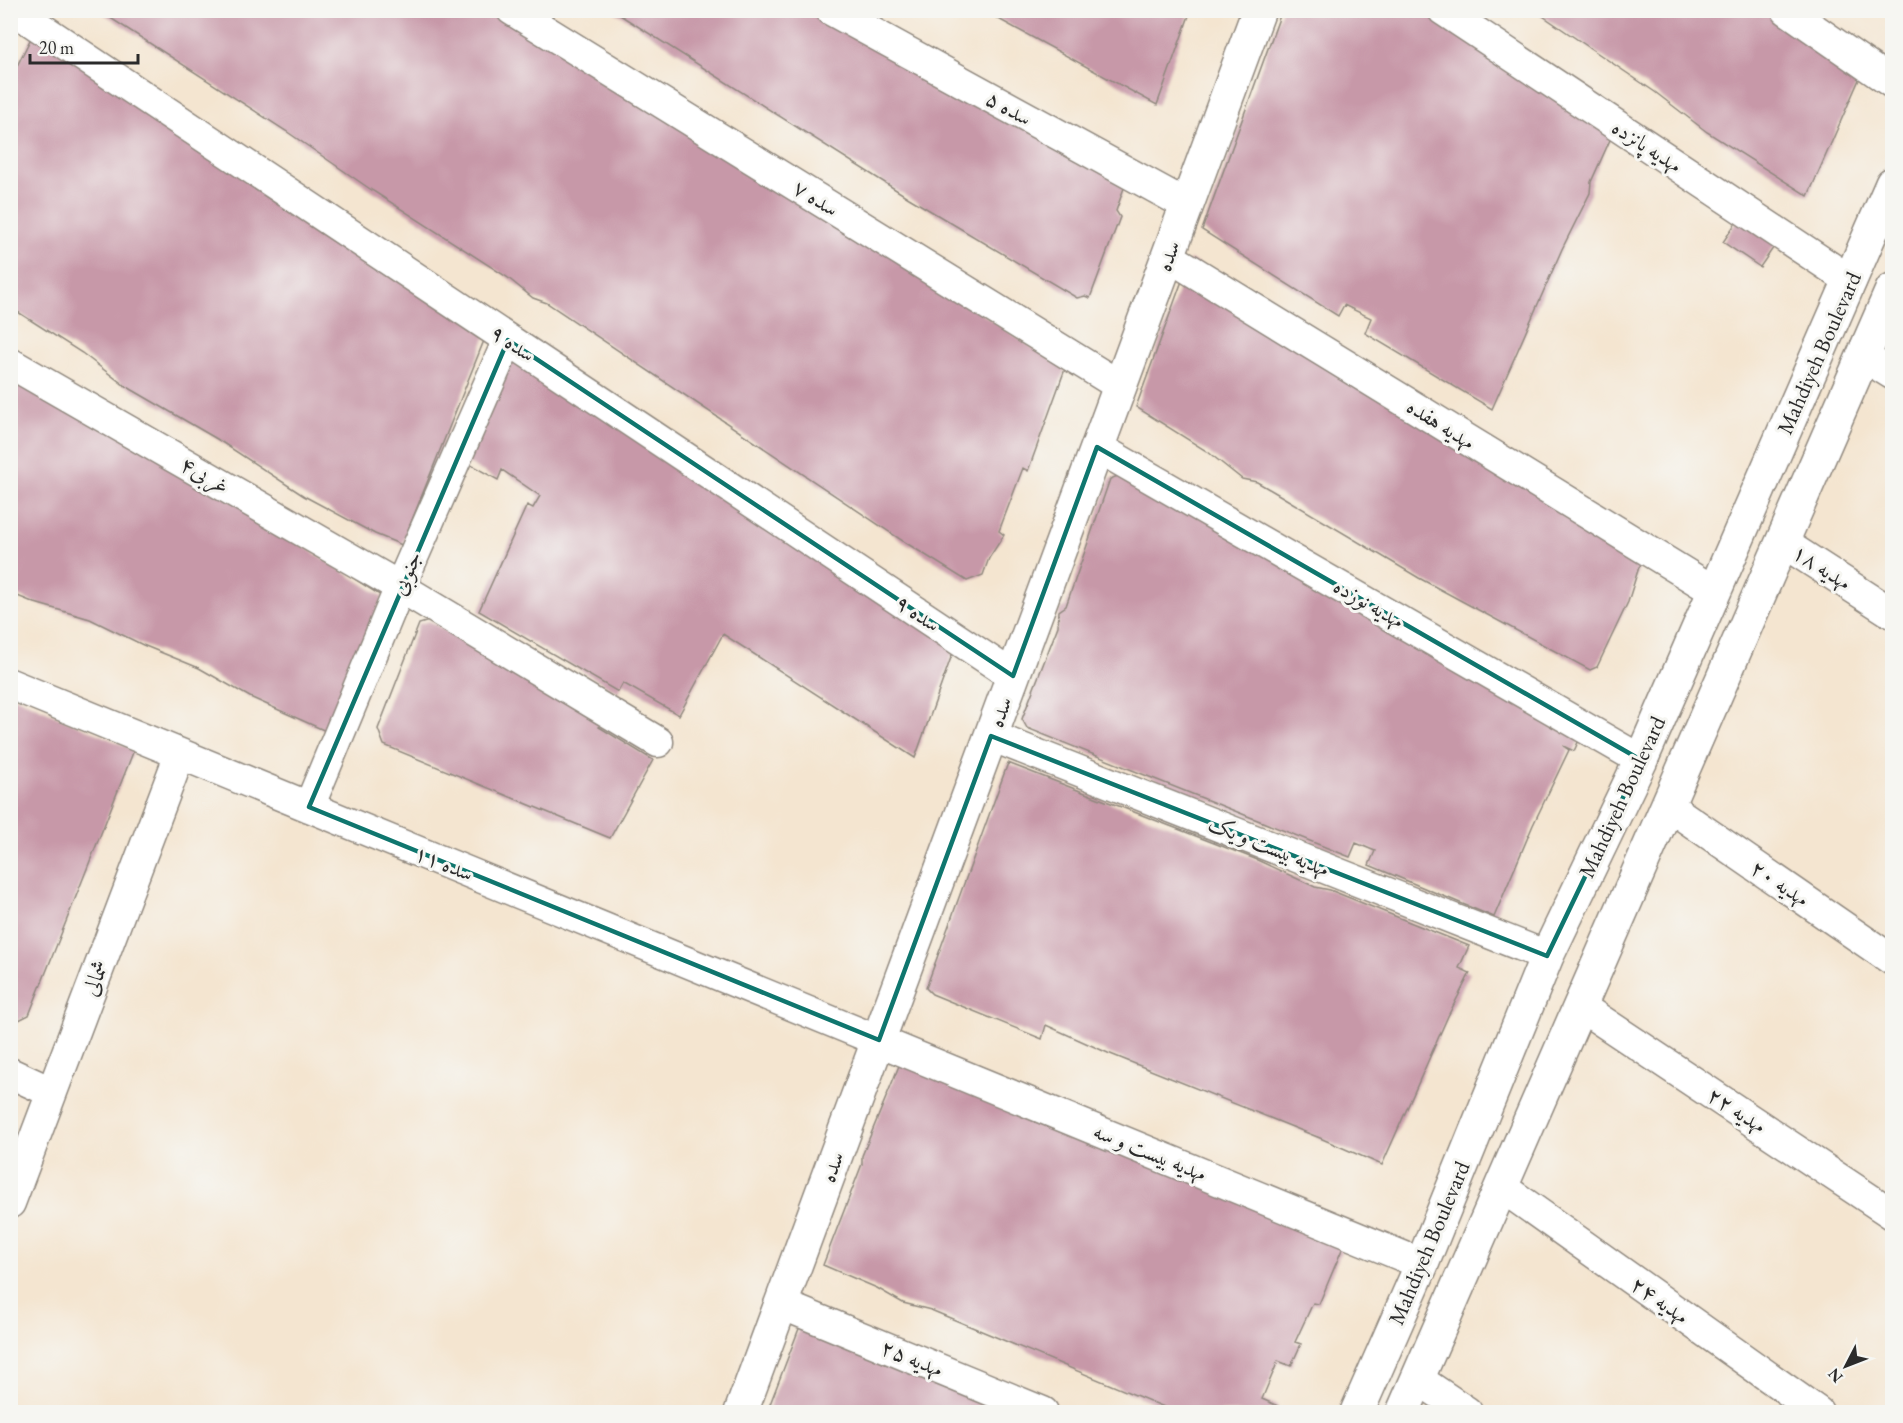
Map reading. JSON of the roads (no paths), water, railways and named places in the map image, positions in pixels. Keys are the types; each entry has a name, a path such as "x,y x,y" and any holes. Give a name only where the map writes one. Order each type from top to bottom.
{"main road":[{"name":"سده","path":"741,1413 1259,10"},
{"name":"Mahdiyeh Boulevard","path":"1357,1413 1422,1264 1547,956 1641,760 1893,184"},
{"name":"Mahdiyeh Boulevard","path":"1403,1413 1893,290"}],"street":[{"name":"سده ۹","path":"14,10 1013,676"},
{"name":"سده ۷","path":"512,10 1120,386"},
{"name":"سده ۵","path":"831,10 1187,205"},
{"name":"مهدیه پانزده","path":"1443,10 1851,280"},
{"path":"1787,10 1893,83"},
{"name":"مهدیه هفده","path":"1168,256 1714,591"},
{"name":"جنوبی","path":"309,807 400,587 508,340"},
{"path":"1863,356 1893,374"},
{"name":"غربی۴","path":"10,363 400,587 658,742"},
{"name":"مهدیه نوزده","path":"1097,447 1641,760"},
{"name":"مهدیه ۱۸","path":"1782,542 1893,613"},
{"name":"سده ۱۱","path":"10,684 879,1041"},
{"name":"مهدیه بیست و یک","path":"991,736 1547,956"},
{"name":"شمالی","path":"10,1203 180,754"},
{"name":"مهدیه ۲۰","path":"1667,805 1893,960"},
{"name":"مهدیه ۲۲","path":"1581,1007 1893,1214"},
{"name":"مهدیه بیست و سه","path":"879,1041 1422,1264"},
{"path":"10,1073 51,1092"},
{"name":"مهدیه ۲۴","path":"1503,1188 1818,1413"},
{"name":"مهدیه ۲۵","path":"781,1305 1043,1413"},
{"path":"1418,1379 1467,1413"}]}
